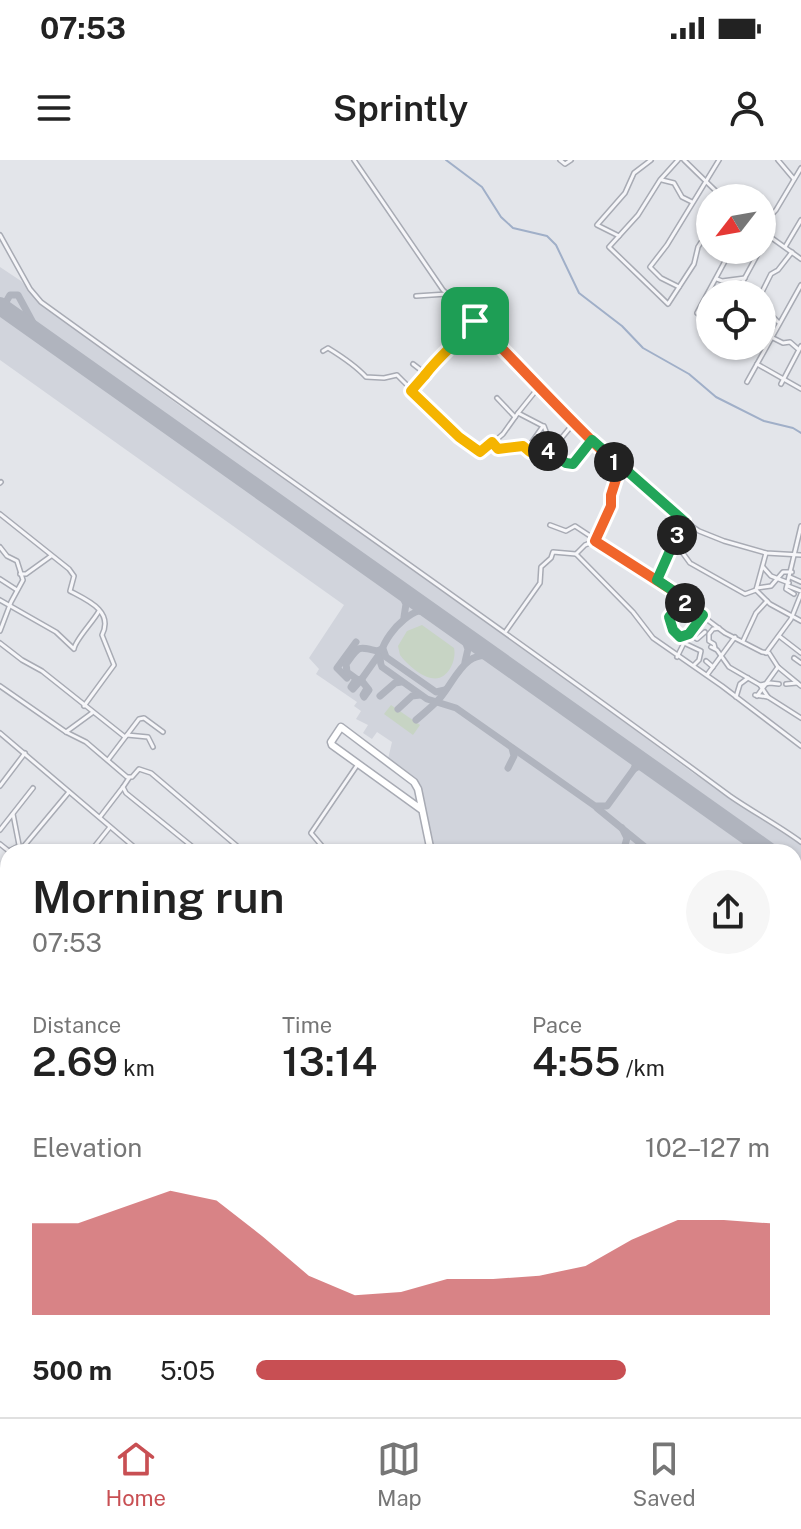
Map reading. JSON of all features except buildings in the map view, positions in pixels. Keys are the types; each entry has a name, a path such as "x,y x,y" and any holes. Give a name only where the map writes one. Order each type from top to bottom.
{"main road":[{"path":"422,810 332,745 342,727 412,779 418,789 429,844"}],"street":[{"path":"354,160 397,227 447,294 538,388 563,409 573,424 620,467 684,521 724,541 766,553 799,554"},
{"path":"560,160 565,164 571,160"},
{"path":"619,236 597,225 625,193 634,173 651,160"},
{"path":"678,160 660,180 638,215 609,247 663,301 670,303 696,256"},
{"path":"679,287 661,278 650,267 718,162 727,160"},
{"path":"778,160 794,179"},
{"path":"686,161 710,184"},
{"path":"776,210 801,168"},
{"path":"660,180 674,183 682,197 692,202"},
{"path":"785,247 801,220"},
{"path":"0,235 30,289 41,302 730,795 801,842"},
{"path":"776,241 801,259"},
{"path":"768,280 792,252"},
{"path":"723,264 715,279 745,278 753,264"},
{"path":"776,328 801,285"},
{"path":"416,296 447,294"},
{"path":"467,334 476,313"},
{"path":"776,320 779,323"},
{"path":"481,327 443,352 412,393 481,453 503,434 538,388"},
{"path":"776,340 800,348 783,381"},
{"path":"323,351 328,348 333,351 366,377 397,375 409,387 414,387"},
{"path":"747,382 759,360"},
{"path":"413,364 426,374"},
{"path":"757,364 801,389"},
{"path":"492,442 498,449 523,446 530,452 540,446 548,432 543,426 517,415 497,398"},
{"path":"555,446 573,424"},
{"path":"527,450 543,426"},
{"path":"540,446 572,464 592,440"},
{"path":"576,554 595,541 611,506 611,495 620,467"},
{"path":"0,514 69,569 74,576 70,591 91,601 99,610 106,626 102,635 114,665 84,706"},
{"path":"657,580 684,521"},
{"path":"550,525 566,531 575,526 678,594 681,600 719,628 770,654 778,667 799,684"},
{"path":"800,594 794,594 790,581 799,554 801,526"},
{"path":"674,541 690,563 747,595 756,589 771,586 783,572 800,594 799,603 789,623 766,653"},
{"path":"0,547 7,556 17,561 23,580 0,631"},
{"path":"506,632 540,583 541,567 553,552 576,554 633,612 648,634 801,746"},
{"path":"756,589 766,553"},
{"path":"20,574 26,574 51,556"},
{"path":"763,567 771,576"},
{"path":"759,578 771,576 801,582"},
{"path":"0,579 17,590"},
{"path":"756,589 767,601 801,621"},
{"path":"0,600 56,632 74,649 76,641 91,626 99,610"},
{"path":"743,641 756,613 767,601"},
{"path":"689,606 676,609 669,619 678,636 689,634 697,639 705,632"},
{"path":"786,612 789,623"},
{"path":"689,634 703,615"},
{"path":"689,616 694,616 697,621"},
{"path":"712,621 709,641 733,671 748,678 761,687 768,697 801,718"},
{"path":"712,629 719,628"},
{"path":"778,635 801,653"},
{"path":"707,675 735,637"},
{"path":"0,643 42,671 92,713 126,736 148,737 153,747"},
{"path":"677,657 684,643 694,646 701,651 694,667"},
{"path":"706,661 713,667"},
{"path":"768,697 756,695 778,667"},
{"path":"736,697 740,684 748,678"},
{"path":"766,683 779,684"},
{"path":"786,684 799,684"},
{"path":"0,686 66,732 79,737 129,778"},
{"path":"790,712 801,712"},
{"path":"66,732 92,713"},
{"path":"108,760 141,718 163,732"},
{"path":"0,733 130,844"},
{"path":"0,786 25,753"},
{"path":"320,844 311,833 358,764"},
{"path":"100,817 139,769 151,773 230,844"},
{"path":"123,787 126,793 189,844"},
{"path":"0,830 33,788"},
{"path":"24,844 69,792"},
{"path":"13,814 19,844"},
{"path":"96,844 110,827"}],"shaded area":[{"path":"0,267 21,281 41,304 177,404 505,633 693,773 801,844 430,844 418,783 388,759 392,742 377,732 372,739 363,733 368,725 356,719 361,711 354,706 357,702 316,674 319,669 309,658 344,605 0,360"}],"green space":[{"path":"422,625 454,648 452,664 442,677 422,675 400,655 398,646 407,631"},
{"path":"391,705 420,725 413,735 384,714"}],"waterway":[{"path":"446,160 482,187 501,217 513,228 547,236 556,245 579,293 622,326 643,348 689,374 716,397 764,421 801,433"}],"taxiway":[{"path":"21,320 7,315 3,307 10,295 18,295 38,332"},
{"path":"399,589 406,604 404,617"},
{"path":"437,616 419,611 404,619 390,634 381,651 382,667 427,699 456,708 595,806 607,806 634,769 641,765 649,766"},
{"path":"462,633 468,649 465,662"},
{"path":"347,678 337,668 356,642"},
{"path":"362,679 358,680 347,672 346,664 359,649 382,649"},
{"path":"383,649 386,657 436,692 445,690"},
{"path":"416,720 440,698 470,660 486,655 497,658"},
{"path":"366,690 364,697 369,690 361,680 378,656"},
{"path":"355,681 351,687 353,689 361,680"},
{"path":"380,696 395,683 401,682"},
{"path":"398,709 412,696 420,695"},
{"path":"508,768 514,756 512,748"},
{"path":"632,754 636,763 634,769"},
{"path":"597,808 641,844"},
{"path":"622,828 627,838 625,844"}],"runway":[{"path":"0,306 759,844"}],"route":[{"path":"475,321 467,334 438,357 411,391 414,396 481,453 492,442 498,449 523,446 528,452 540,446 566,463 573,464 592,440 684,521 657,580 678,594 681,600 689,606 676,609 669,619 678,636 689,634 703,615 681,600 678,594 668,589 595,541 611,506 611,495 620,467 592,440 573,424 563,409 529,379 475,321"}]}
